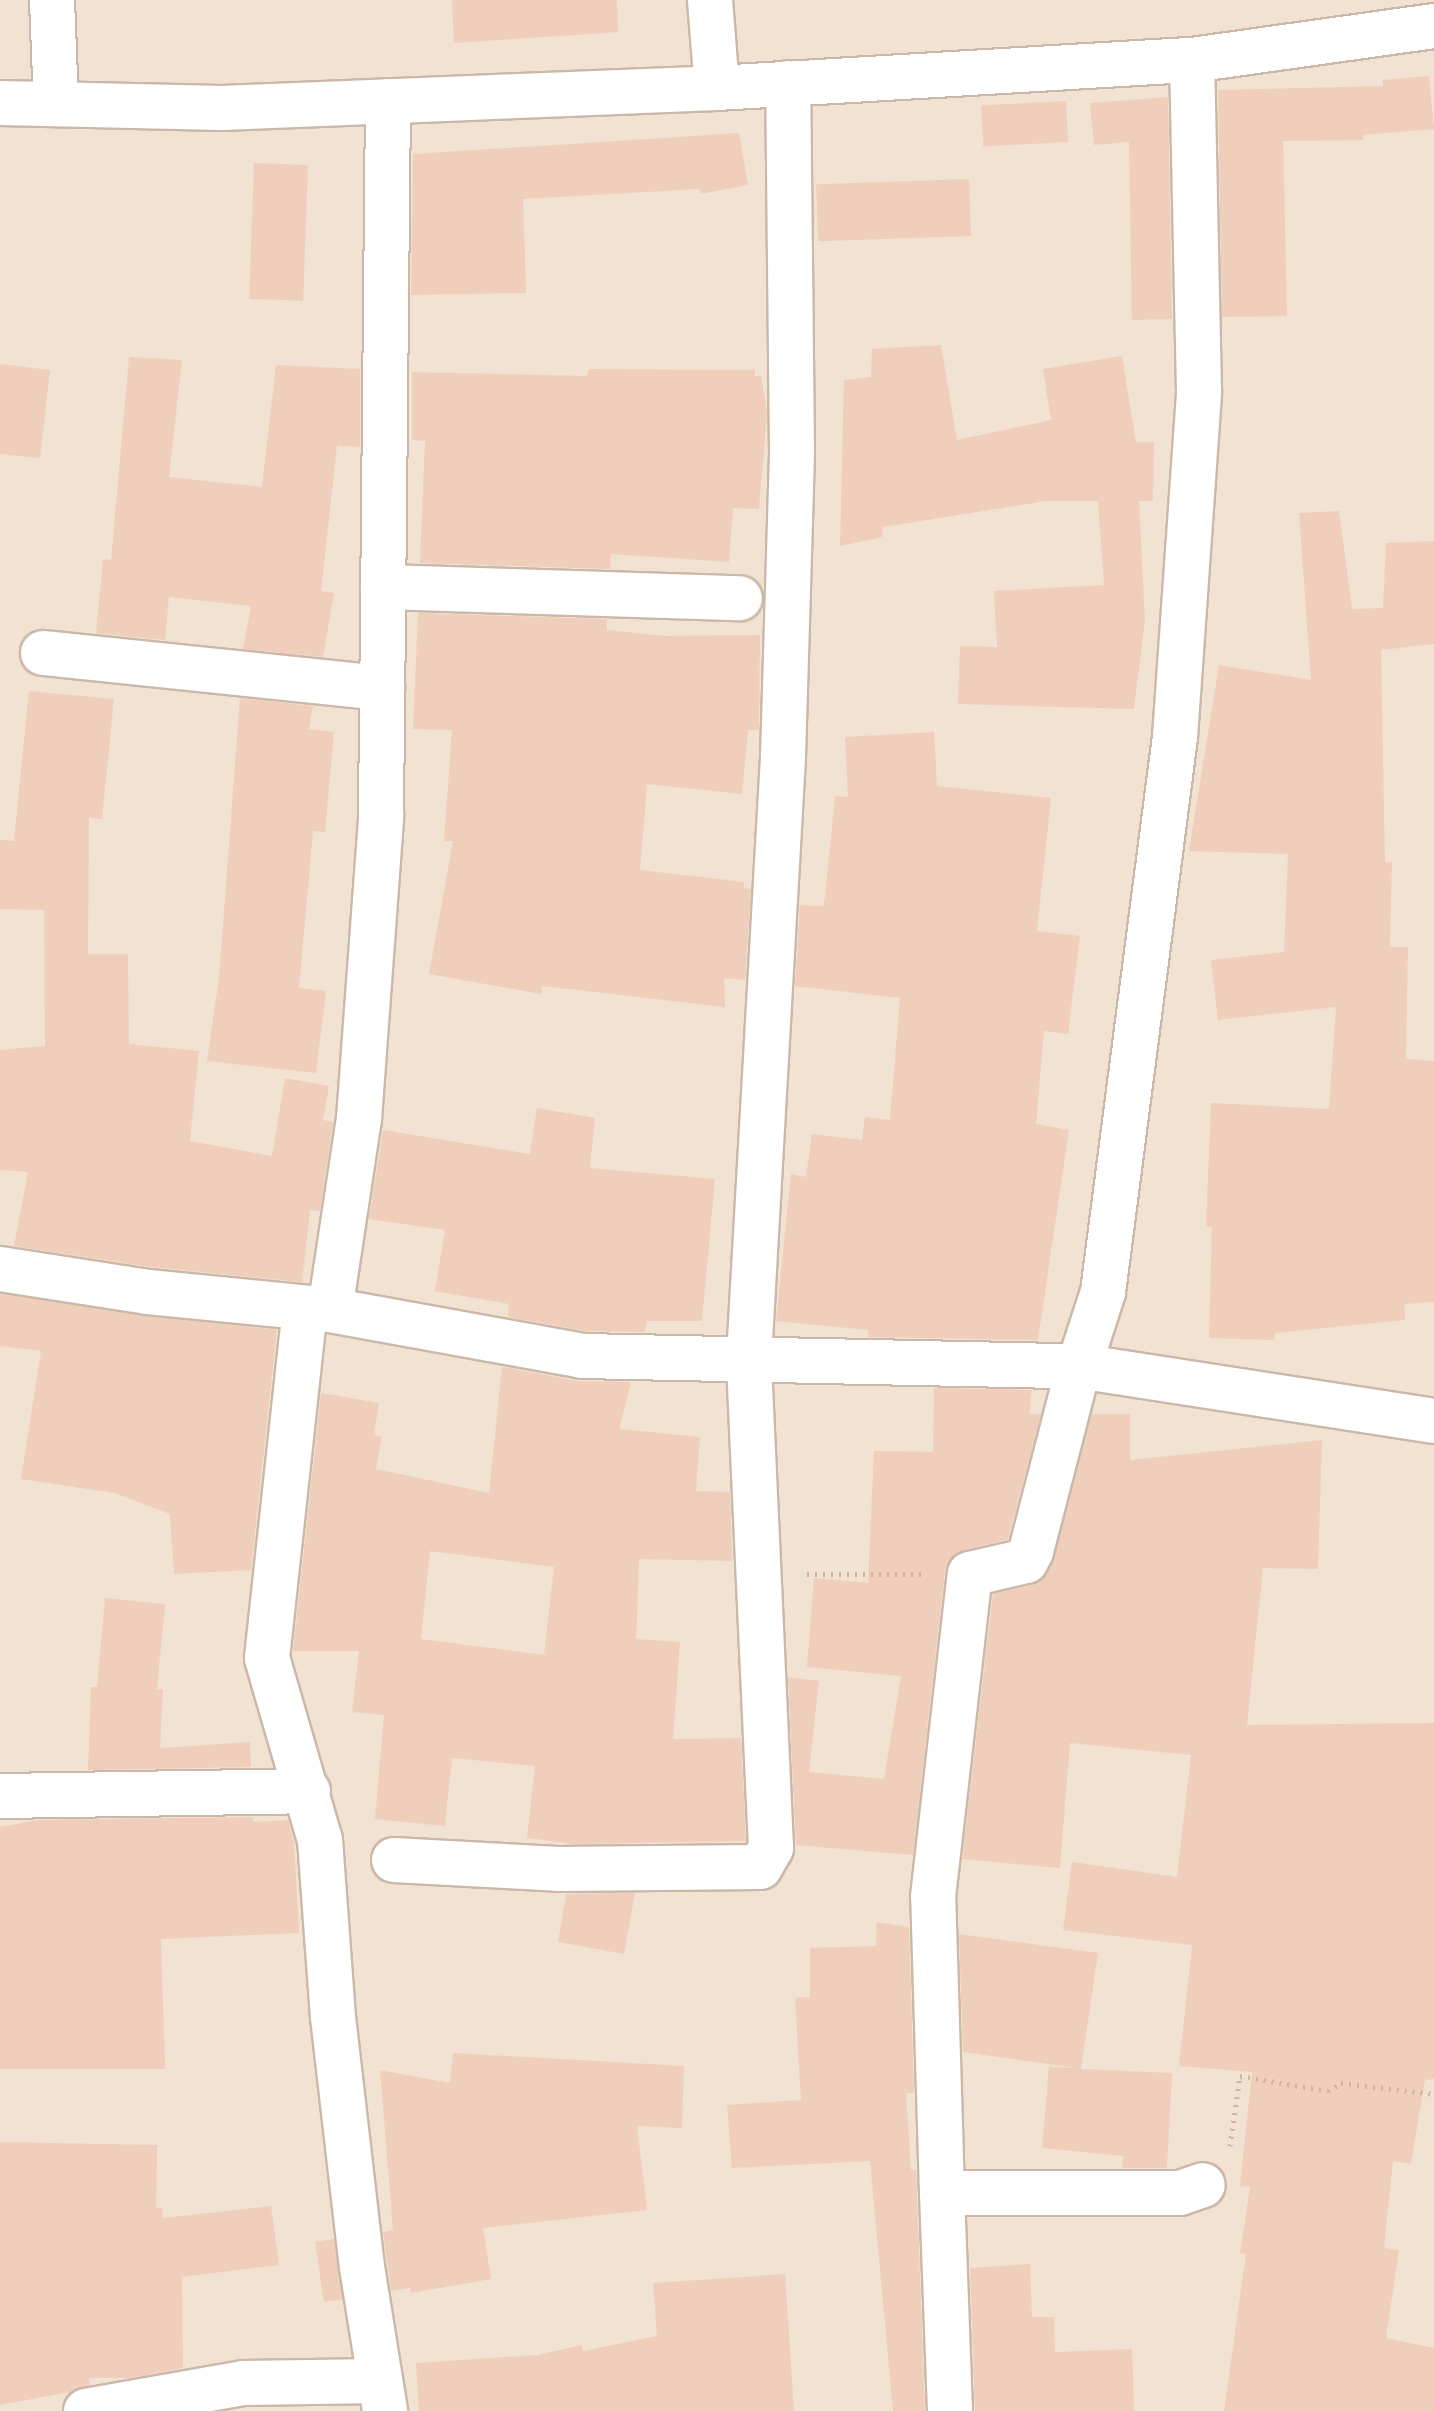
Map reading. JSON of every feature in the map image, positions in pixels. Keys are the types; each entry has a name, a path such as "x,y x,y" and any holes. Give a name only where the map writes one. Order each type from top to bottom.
{"street":[{"path":"52,0 56,104"},
{"path":"710,0 717,88"},
{"path":"0,103 222,108 717,88 1192,60 1434,26"},
{"path":"950,2411 933,1897 970,1574 1026,1561 1031,1551 1079,1366 1103,1292 1175,737 1199,391 1192,60"},
{"path":"394,1860 558,1869 760,1867 771,1848 756,1573 749,1358 783,757 792,452 788,83"},
{"path":"86,2411 243,2383 383,2396 339,2064 320,1840 267,1658 318,1309 359,1119 381,816 388,101"},
{"path":"383,587 740,598"},
{"path":"43,653 382,688"},
{"path":"0,1269 148,1292 318,1309 582,1356 1079,1366 1434,1421"},
{"path":"0,1796 308,1791"},
{"path":"942,2193 1180,2193 1203,2185"}],"path":[{"path":"756,1573 970,1574"},
{"path":"1203,2185 1229,2159 1240,2076 1328,2091 1341,2083 1434,2094"}],"shaded area":[{"path":"0,0 1434,0 1434,2411 0,2411"}],"building":[{"path":"452,0 617,0 618,32 454,43"},
{"path":"1429,76 1434,129 1363,135 1363,140 1283,141 1287,316 1222,317 1218,90 1383,86 1383,80"},
{"path":"1168,97 1172,319 1132,320 1129,142 1094,145 1090,103"},
{"path":"1066,101 1068,142 983,146 981,105"},
{"path":"739,133 748,185 701,194 700,189 523,199 526,293 411,295 413,154"},
{"path":"254,163 308,165 303,301 249,299"},
{"path":"969,179 971,236 818,241 816,184"},
{"path":"941,345 957,440 1051,420 1043,369 1122,356 1136,442 1154,442 1153,501 1139,501 1145,621 1134,709 958,704 960,646 997,647 994,591 1104,585 1098,501 1046,501 883,527 882,537 840,546 844,380 871,377 872,349"},
{"path":"129,357 182,360 169,477 262,487 276,365 360,369 360,447 337,446 321,591 334,593 323,657 243,649 251,606 169,597 165,640 96,633 103,559 111,560"},
{"path":"0,364 50,370 40,458 0,454"},
{"path":"589,369 755,370 755,376 761,376 767,413 759,509 733,508 729,562 611,554 610,569 420,563 425,441 412,440 412,372 587,376"},
{"path":"1339,511 1352,609 1383,608 1386,543 1434,541 1434,644 1381,650 1385,862 1392,862 1390,947 1408,947 1406,1059 1434,1061 1434,1302 1404,1304 1405,1320 1275,1333 1274,1340 1209,1338 1212,1227 1206,1227 1211,1103 1329,1109 1336,1007 1218,1020 1211,960 1284,952 1288,854 1189,851 1219,665 1311,680 1299,513"},
{"path":"418,613 607,619 607,630 665,636 760,635 759,730 748,730 742,794 647,784 640,870 744,882 744,888 751,889 745,980 724,978 725,1007 542,986 541,994 429,974 453,841 444,841 452,730 413,729"},
{"path":"29,691 114,699 102,819 89,818 88,954 128,954 129,1044 199,1051 190,1141 272,1156 285,1078 329,1086 323,1120 333,1122 320,1211 310,1210 302,1282 151,1267 14,1246 28,1172 0,1170 0,1050 45,1046 44,910 0,909 0,840 14,841"},
{"path":"240,698 313,706 309,729 334,732 325,832 313,831 299,988 326,991 316,1073 207,1061 219,978"},
{"path":"934,732 937,786 1051,798 1037,931 1080,936 1068,1034 1044,1031 1036,1124 1069,1130 1038,1340 868,1337 868,1330 776,1321 791,1174 806,1177 812,1134 862,1140 865,1117 890,1120 900,998 795,986 800,905 823,906 835,796 848,797 845,737"},
{"path":"537,1108 595,1118 590,1168 715,1179 702,1321 647,1321 644,1332 585,1331 508,1317 509,1304 435,1291 445,1230 369,1219 383,1130 530,1154"},
{"path":"0,1294 277,1330 251,1570 174,1574 170,1514 115,1493 21,1479 41,1351 0,1346"},
{"path":"502,1367 578,1381 631,1382 619,1429 700,1437 696,1491 730,1492 732,1561 639,1559 636,1639 680,1642 673,1739 741,1738 746,1841 574,1844 527,1838 535,1766 452,1758 445,1826 375,1819 384,1715 352,1712 359,1651 293,1651 321,1393 379,1403 374,1435 382,1437 376,1469 489,1493","holes":["430,1551 554,1567 544,1655 421,1639"]},
{"path":"934,1388 1032,1390 1029,1414 1041,1414 1008,1539 964,1550 951,1558 945,1570 913,1855 796,1845 788,1677 819,1681 809,1772 884,1779 901,1676 807,1667 814,1578 868,1583 874,1451 933,1452"},
{"path":"1092,1414 1130,1414 1130,1460 1322,1440 1318,1569 1263,1568 1247,1725 1434,1723 1434,2079 1425,2080 1411,2164 1393,2161 1384,2248 1399,2250 1386,2338 1434,2348 1434,2411 1224,2411 1246,2254 1240,2253 1250,2187 1240,2186 1252,2072 1179,2066 1192,1945 1063,1930 1072,1862 1177,1877 1191,1755 1070,1743 1060,1868 962,1859 993,1594 1032,1585 1048,1572"},
{"path":"105,1598 165,1604 157,1689 163,1689 160,1748 250,1742 251,1767 88,1770 91,1687 97,1687"},
{"path":"253,1817 253,1822 288,1820 294,1842 299,1933 161,1939 165,2069 0,2069 0,1827 39,1820"},
{"path":"635,1893 624,1954 558,1942 566,1894"},
{"path":"877,1922 909,1927 914,2093 906,2093 911,2170 916,2170 925,2411 893,2411 870,2161 732,2168 727,2105 801,2100 795,1998 810,1997 810,1948 876,1946"},
{"path":"959,1934 1098,1953 1081,2069 1172,2073 1167,2168 1122,2168 1123,2156 1042,2148 1049,2067 1077,2068 963,2052"},
{"path":"453,2053 684,2066 682,2128 637,2126 647,2210 483,2228 491,2279 411,2293 410,2288 391,2291 383,2232 393,2230 380,2070 450,2083"},
{"path":"0,2142 157,2145 156,2208 162,2208 163,2218 271,2206 279,2265 182,2277 183,2368 131,2378 89,2378 90,2385 70,2392 0,2405"},
{"path":"334,2239 342,2299 324,2302 315,2242"},
{"path":"1030,2264 1032,2317 1054,2317 1055,2352 1132,2349 1134,2411 975,2411 970,2268"},
{"path":"785,2274 794,2411 419,2411 416,2363 537,2355 582,2345 583,2351 657,2336 653,2283"}]}
